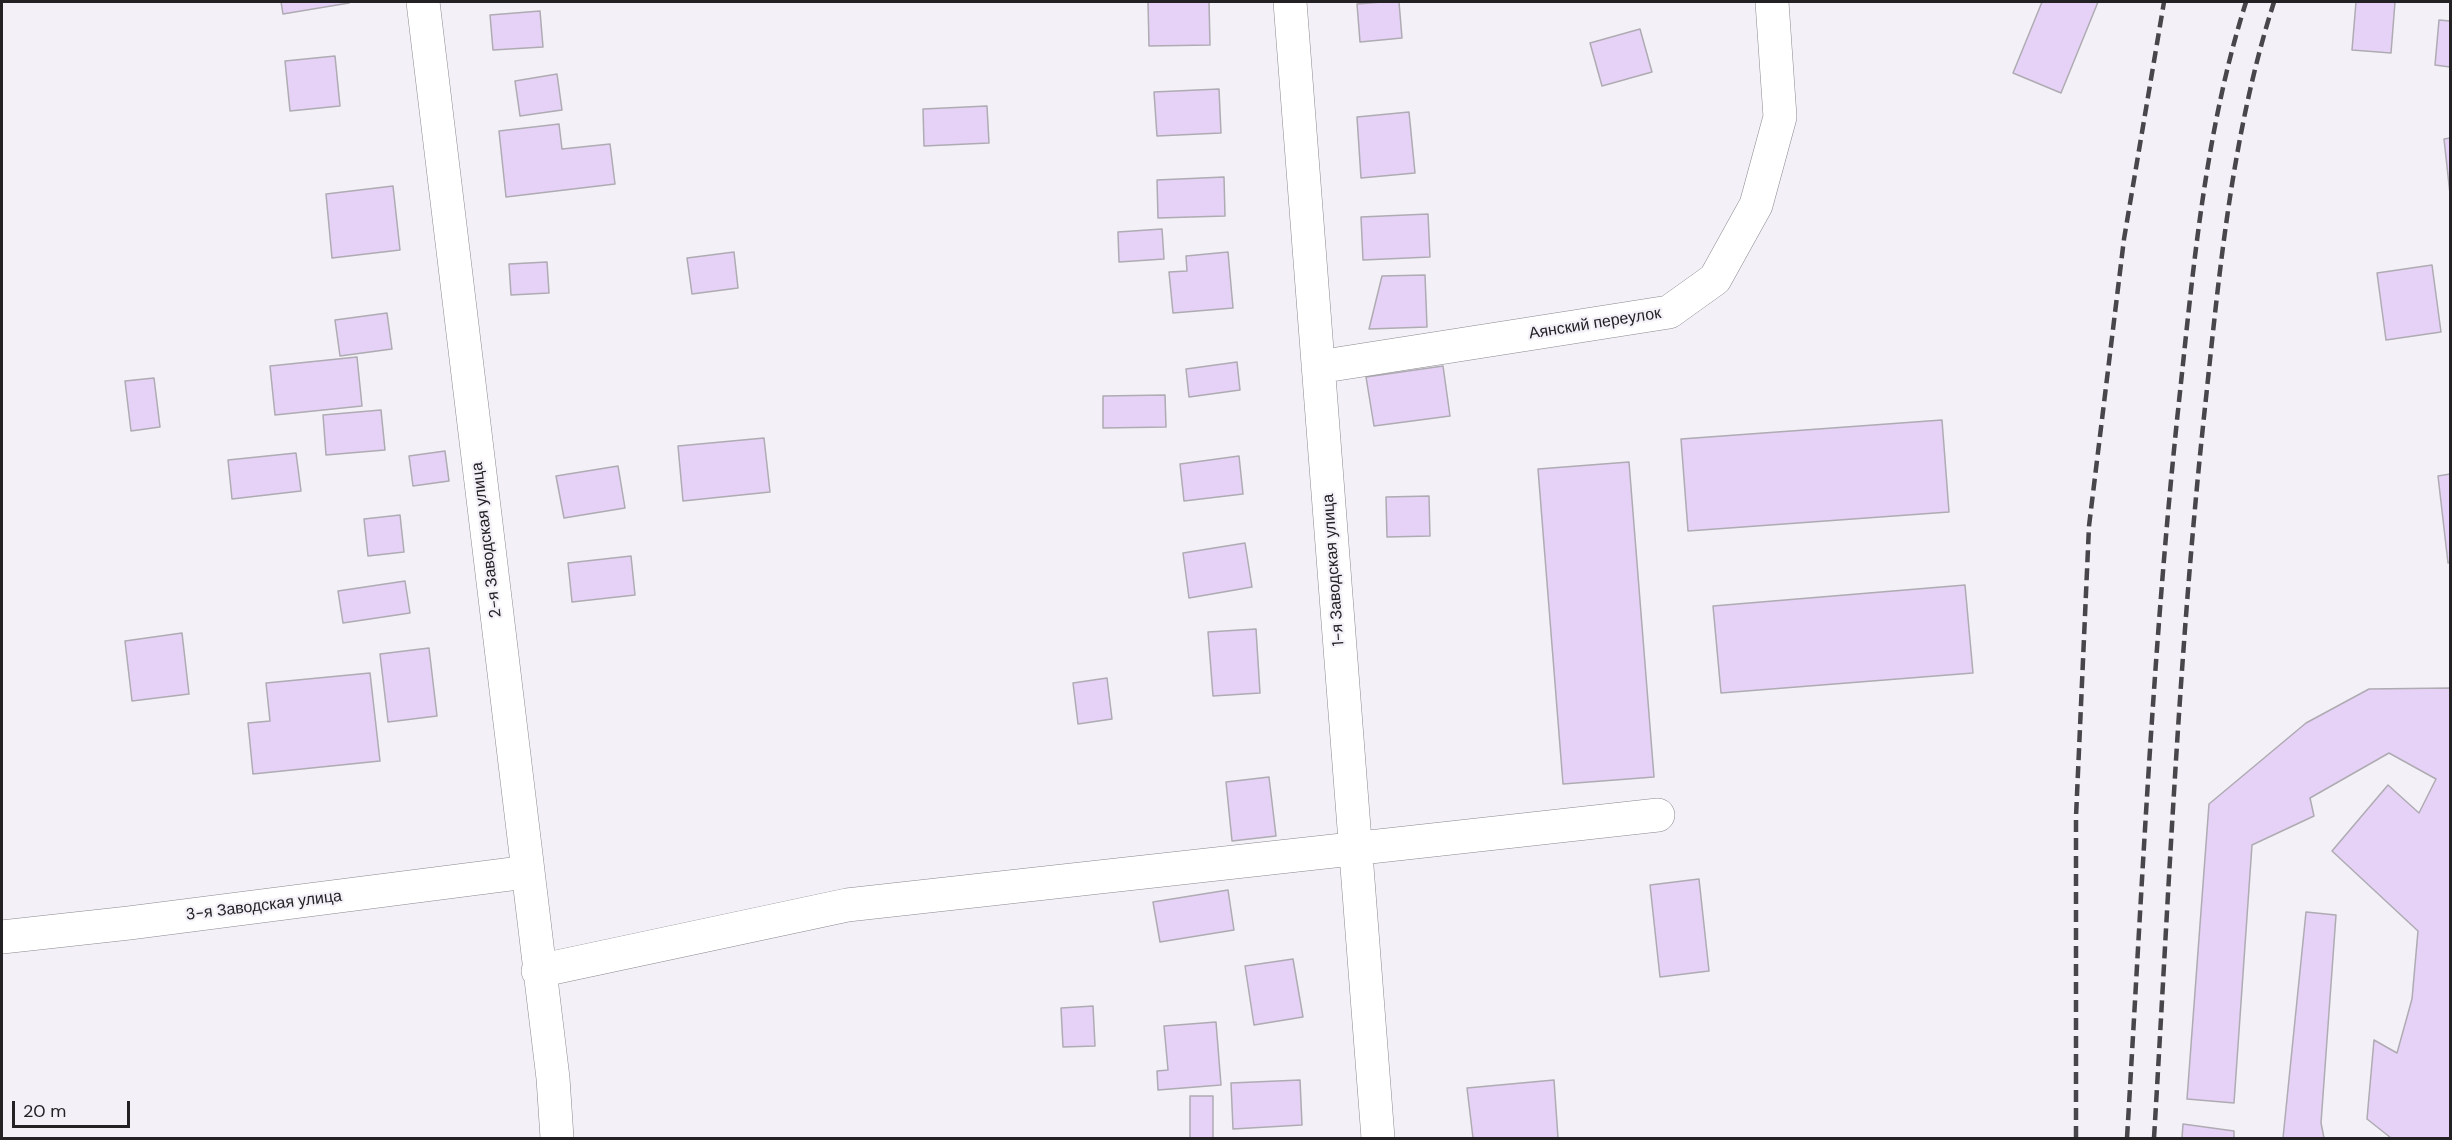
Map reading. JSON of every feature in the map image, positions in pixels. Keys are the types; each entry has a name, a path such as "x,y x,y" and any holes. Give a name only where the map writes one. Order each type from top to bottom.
{"street":[{"name":"2-я Заводская улица","path":"423,2 538,971 553,1078 557,1138"},
{"name":"1-я Заводская улица","path":"1290,2 1378,1138"},
{"name":"Аянский переулок","path":"1318,367 1669,312 1715,279 1756,205 1780,117 1772,2"},
{"path":"538,971 847,905 1658,815"},
{"name":"3-я Заводская улица","path":"2,937 527,872"}],"building":[{"path":"281,2 348,2 349,3 283,14"},
{"path":"1148,2 1209,2 1210,45 1149,46"},
{"path":"1399,2 1402,38 1360,42 1357,4"},
{"path":"2042,2 2098,2 2061,93 2013,73"},
{"path":"2356,2 2395,2 2391,53 2352,50"},
{"path":"540,11 543,47 493,50 490,15"},
{"path":"2439,20 2450,21 2450,67 2435,65"},
{"path":"1640,29 1652,72 1602,86 1590,43"},
{"path":"335,56 340,106 290,111 285,61"},
{"path":"557,74 562,110 520,116 515,81"},
{"path":"1219,89 1221,133 1157,136 1154,92"},
{"path":"987,106 989,143 924,146 923,109"},
{"path":"1409,112 1415,173 1361,178 1357,117"},
{"path":"559,124 562,149 610,144 615,184 506,197 499,131"},
{"path":"2450,138 2450,194 2444,139"},
{"path":"1224,177 1225,216 1158,218 1157,180"},
{"path":"393,186 400,250 332,258 326,194"},
{"path":"1428,214 1430,257 1363,260 1361,217"},
{"path":"1162,229 1164,259 1119,262 1118,232"},
{"path":"734,252 738,288 692,294 687,258"},
{"path":"1228,252 1233,308 1173,313 1169,272 1187,271 1186,256"},
{"path":"547,262 549,293 511,295 509,264"},
{"path":"2432,265 2441,332 2386,340 2377,273"},
{"path":"1425,275 1427,327 1369,329 1382,276"},
{"path":"387,313 392,349 340,356 335,320"},
{"path":"357,357 362,406 275,415 270,366"},
{"path":"1237,362 1240,390 1189,397 1186,369"},
{"path":"1443,366 1450,416 1374,426 1366,377"},
{"path":"154,378 160,427 131,431 125,381"},
{"path":"1165,395 1166,427 1103,428 1103,396"},
{"path":"381,410 385,450 326,455 323,415"},
{"path":"1942,420 1949,512 1688,531 1681,439"},
{"path":"764,438 770,492 683,501 678,446"},
{"path":"445,451 449,481 413,486 409,456"},
{"path":"296,453 301,491 232,499 228,460"},
{"path":"1239,456 1243,494 1184,501 1180,464"},
{"path":"1629,462 1654,777 1563,784 1538,469"},
{"path":"618,466 625,508 564,518 556,476"},
{"path":"2450,474 2450,562 2448,563 2438,476"},
{"path":"1429,496 1430,536 1387,537 1386,497"},
{"path":"400,515 404,552 368,556 364,519"},
{"path":"1245,543 1252,587 1189,598 1183,553"},
{"path":"631,556 635,595 572,602 568,563"},
{"path":"405,581 410,613 343,623 338,591"},
{"path":"1965,585 1973,673 1721,693 1713,606"},
{"path":"1256,629 1260,693 1213,696 1208,632"},
{"path":"182,633 189,694 132,701 125,641"},
{"path":"429,648 437,716 388,722 380,654"},
{"path":"370,673 380,761 253,774 248,723 270,721 266,683"},
{"path":"1107,678 1112,719 1078,724 1073,683"},
{"path":"2450,688 2450,1138 2391,1138 2367,1119 2374,1040 2397,1053 2412,999 2418,931 2332,851 2388,785 2419,813 2436,779 2389,753 2310,798 2314,816 2252,845 2234,1103 2187,1099 2209,804 2306,723 2369,689"},
{"path":"1269,777 1276,836 1232,841 1226,782"},
{"path":"1699,879 1709,971 1660,977 1650,885"},
{"path":"1228,890 1234,930 1160,942 1153,902"},
{"path":"2306,912 2336,915 2321,1123 2324,1138 2283,1138"},
{"path":"1293,959 1303,1017 1254,1025 1245,966"},
{"path":"1093,1006 1095,1046 1063,1047 1061,1008"},
{"path":"1216,1022 1221,1085 1158,1090 1157,1071 1168,1070 1164,1026"},
{"path":"1300,1080 1302,1125 1233,1129 1231,1083"},
{"path":"1554,1080 1558,1138 1473,1138 1467,1088"},
{"path":"1190,1096 1213,1096 1213,1138 1190,1138"},
{"path":"2183,1124 2234,1131 2234,1138 2182,1138"}],"railway":[{"path":"2076,1138 2076,817 2089,526 2124,239 2164,2"},
{"path":"2127,1138 2155,672 2180,392 2196,244 2211,146 2232,50 2246,2"},
{"path":"2154,1138 2182,675 2211,348 2238,148 2260,50 2274,2"}]}
